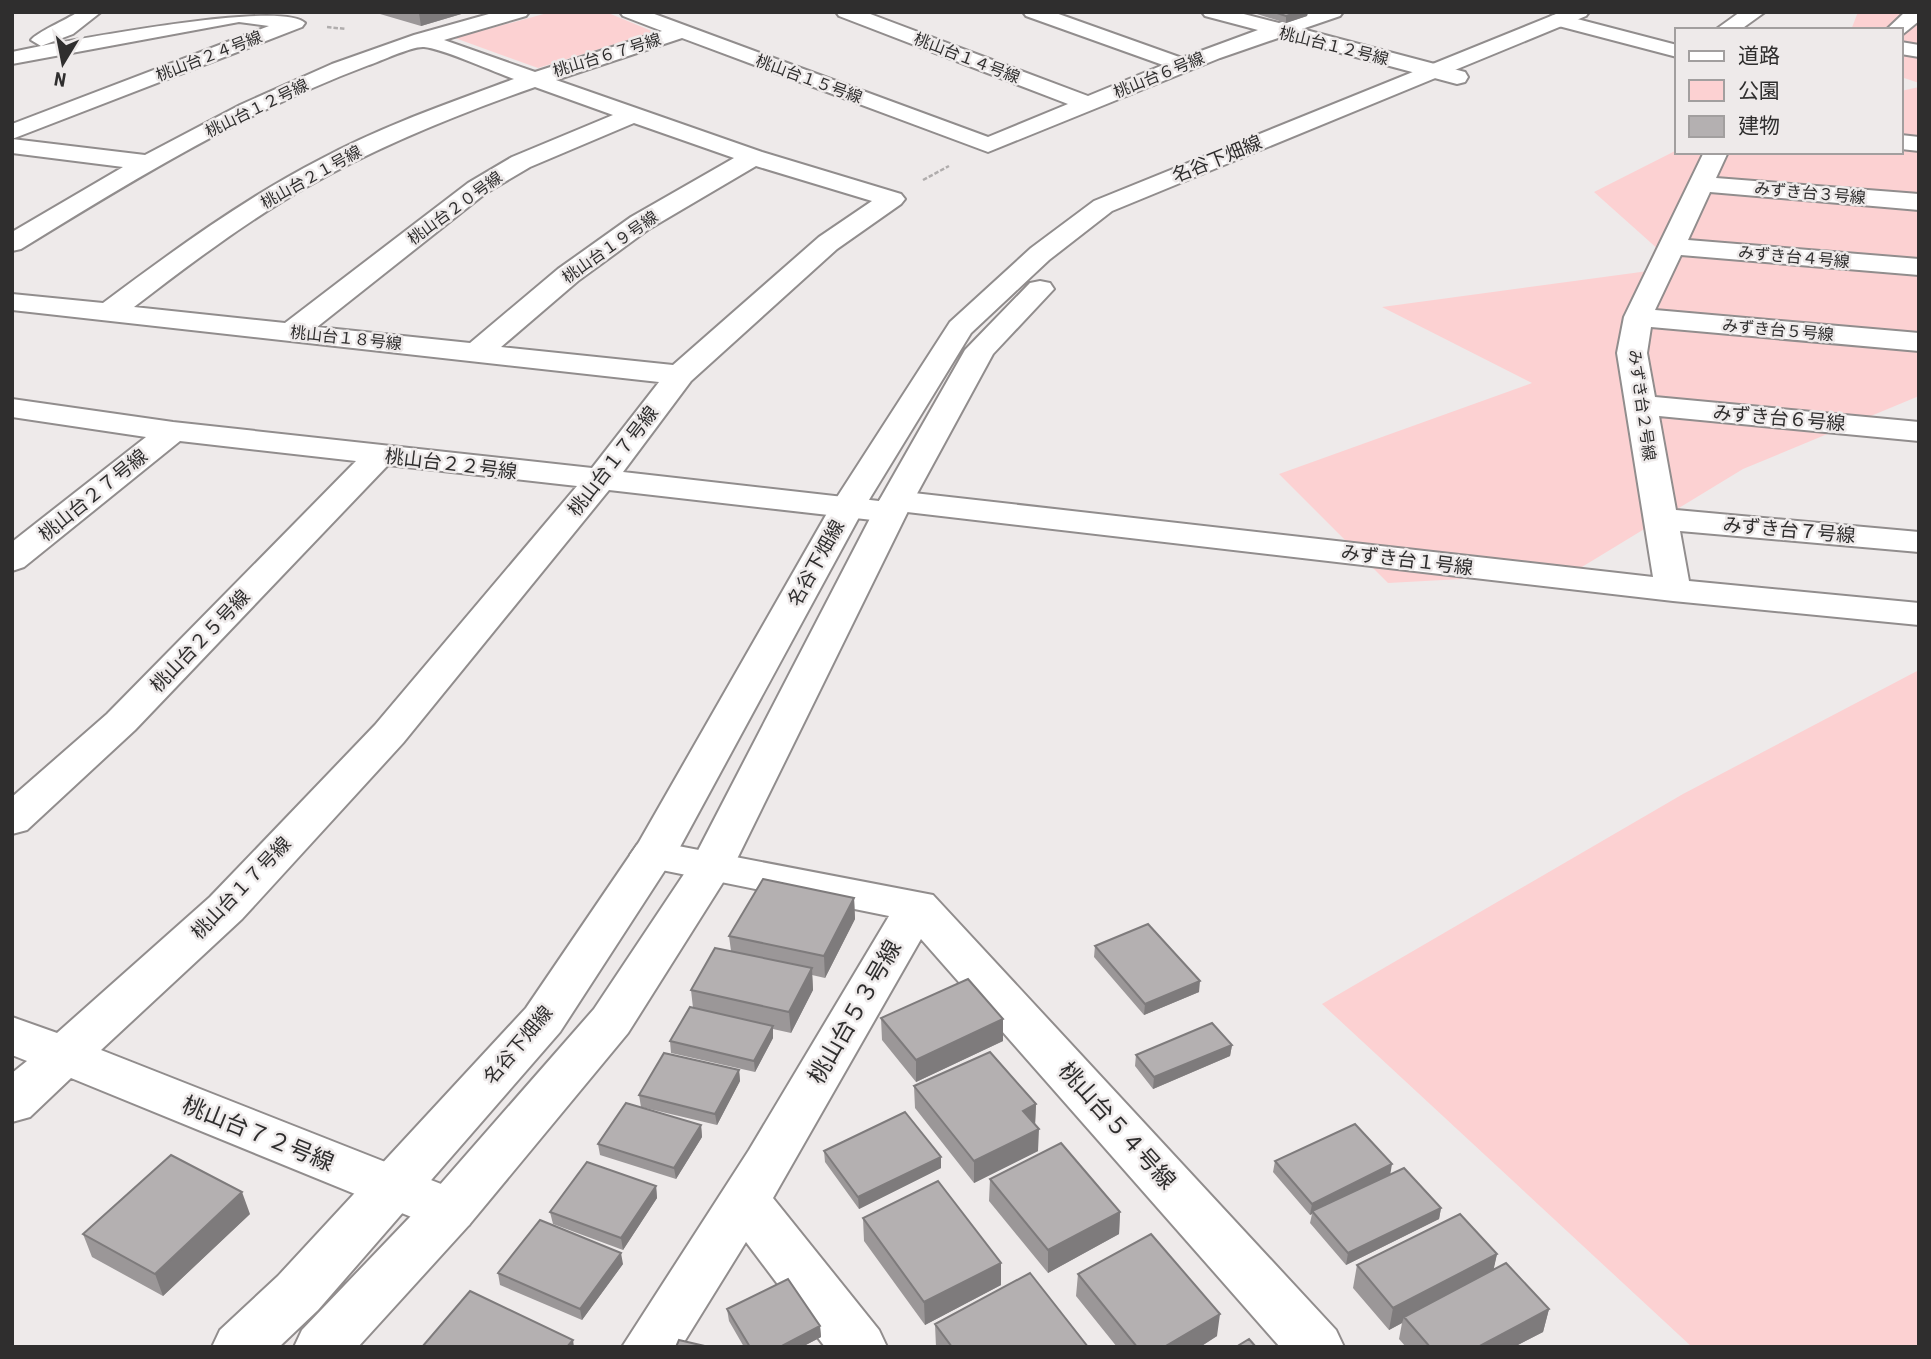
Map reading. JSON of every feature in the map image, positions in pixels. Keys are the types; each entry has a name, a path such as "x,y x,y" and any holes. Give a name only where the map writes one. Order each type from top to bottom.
{"street":[{"path":"12,50 66,30 91,12"},
{"name":"桃山台１２号線","path":"12,243 145,162 284,92 421,39 519,12"},
{"name":"桃山台１５号線","path":"630,12 988,145"},
{"name":"桃山台１４号線","path":"846,12 1088,104"},
{"path":"1033,12 1184,65"},
{"name":"桃山台１２号線","path":"1212,12 1275,31 1444,73"},
{"name":"桃山台６号線","path":"988,145 1184,65 1333,12"},
{"name":"名谷下畑線","path":"240,1347 298,1293 543,1020 652,855 847,508 960,328 1040,254 1103,206 1444,73 1571,19 1609,12"},
{"path":"1728,28 1755,12"},
{"path":"1898,28 1917,12"},
{"name":"桃山台２４号線","path":"12,58 239,16 295,23 12,132"},
{"path":"1571,19 1675,50"},
{"name":"桃山台６７号線","path":"534,78 681,32"},
{"path":"421,39 754,157 892,198"},
{"name":"名谷下畑線","path":"322,1347 450,1210 611,1021 712,865 893,507 980,350 1065,266 1114,230 1444,73"},
{"name":"桃山台２１号線","path":"108,313 220,229 306,179 365,147 534,78"},
{"name":"桃山台２０号線","path":"292,332 478,188 521,162 635,114"},
{"path":"12,146 145,162"},
{"name":"みずき台２号線","path":"1673,590 1632,353 1638,317 1715,154"},
{"name":"桃山台１９号線","path":"477,352 568,275 640,223 754,157"},
{"name":"みずき台３号線","path":"1701,184 1919,202"},
{"name":"桃山台１７号線","path":"12,1103 66,1057 226,908 389,734 599,481 680,375 828,243 892,198"},
{"name":"みずき台４号線","path":"1670,246 1919,267"},
{"name":"桃山台１８号線","path":"12,302 680,375"},
{"name":"みずき台５号線","path":"1638,317 1919,342"},
{"name":"みずき台６号線","path":"1640,405 1919,432"},
{"name":"桃山台２２号線","path":"12,408 173,431 599,481 847,508 893,507"},
{"name":"桃山台２７号線","path":"12,560 173,431"},
{"name":"桃山台２５号線","path":"12,820 121,722 380,455"},
{"name":"みずき台１号線","path":"893,507 1919,614"},
{"name":"みずき台７号線","path":"1660,519 1919,542"},
{"path":"652,855 917,905"},
{"name":"桃山台５３号線","path":"650,1347 744,1200 917,905"},
{"name":"桃山台５４号線","path":"917,905 1316,1347"},
{"name":"桃山台７２号線","path":"12,1035 450,1210"},
{"path":"744,1200 859,1347"}],"path":[{"path":"892,198 988,145"}],"green space":[{"path":"551,12 606,12 654,32 538,68 455,38"},
{"path":"1858,12 1919,12 1919,83 1903,78 1903,28 1852,28"},
{"path":"1919,87 1919,396 1743,469 1572,573 1388,583 1279,474 1532,383 1382,307 1678,267 1594,192 1675,151 1675,154 1903,154 1903,91"},
{"path":"1919,670 1919,1347 1692,1347 1322,1004 1683,794"}],"building":[{"path":"1274,12 1299,12 1286,16"},
{"path":"763,879 854,898 824,956 729,936"},
{"path":"1148,924 1200,981 1145,1004 1095,946"},
{"path":"715,948 812,968 789,1012 691,990"},
{"path":"968,979 1003,1019 916,1060 881,1018"},
{"path":"690,1007 773,1026 754,1061 670,1041"},
{"path":"1212,1023 1232,1045 1154,1077 1136,1055"},
{"path":"990,1052 1036,1104 1023,1111 1039,1129 974,1161 914,1086"},
{"path":"664,1053 739,1070 715,1114 639,1095"},
{"path":"626,1103 701,1125 674,1168 598,1144"},
{"path":"905,1112 941,1157 858,1197 824,1151"},
{"path":"1355,1124 1392,1164 1312,1204 1275,1161"},
{"path":"1061,1143 1120,1212 1048,1250 990,1179"},
{"path":"171,1155 242,1192 155,1274 83,1234"},
{"path":"587,1162 656,1186 621,1238 550,1212"},
{"path":"1404,1168 1441,1208 1348,1253 1312,1211"},
{"path":"938,1181 1001,1263 924,1302 863,1218"},
{"path":"1460,1214 1497,1254 1393,1308 1357,1265"},
{"path":"540,1220 621,1253 580,1309 498,1273"},
{"path":"1151,1234 1220,1314 1164,1347 1137,1347 1078,1274"},
{"path":"1506,1263 1549,1309 1478,1347 1430,1347 1404,1317"},
{"path":"1030,1273 1088,1347 952,1347 935,1324"},
{"path":"788,1279 820,1326 780,1347 750,1347 727,1309"},
{"path":"470,1291 573,1340 567,1347 422,1347"},
{"path":"1249,1339 1256,1347 1236,1347"},
{"path":"679,1340 709,1347 676,1347"}]}
